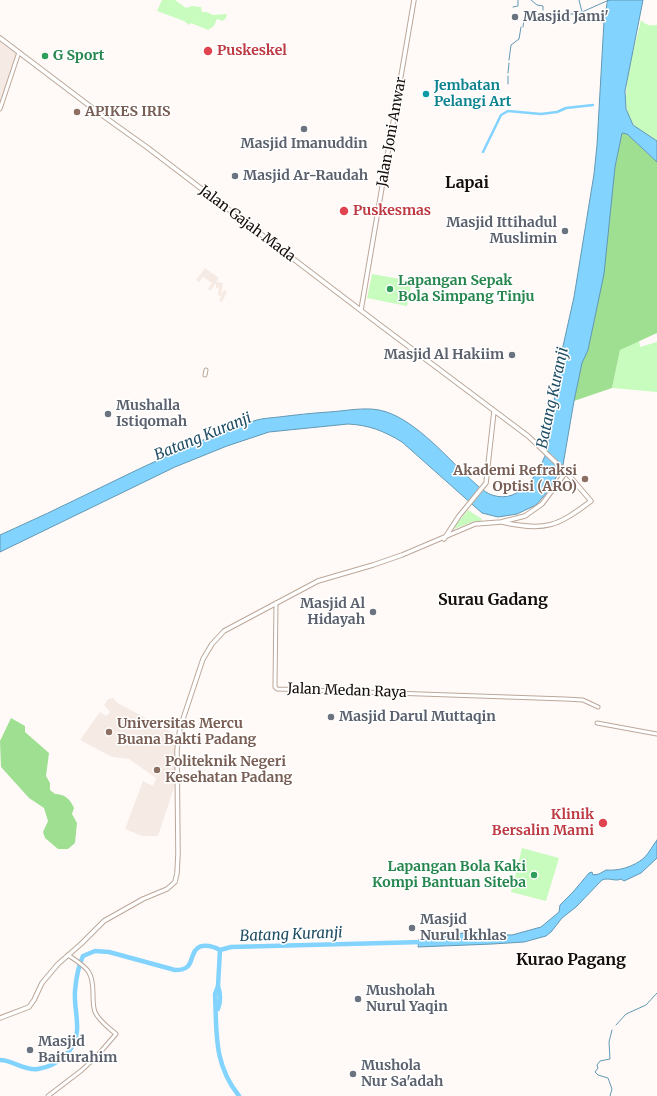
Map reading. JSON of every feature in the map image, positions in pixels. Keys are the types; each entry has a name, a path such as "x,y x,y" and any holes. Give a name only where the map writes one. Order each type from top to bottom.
{"main road":[{"name":"Jalan Joni Anwar","path":"361,310 414,0"},
{"name":"Jalan Gajah Mada","path":"0,38 148,148 528,436 565,471 591,501 566,519 550,526 539,527 513,525"},
{"path":"444,539 456,520 486,483 488,476 494,411"},
{"path":"0,1018 29,1007 42,983 58,964 104,921 143,899 167,889 175,882 177,877 178,854 177,750 179,735 203,659 209,647 220,634 276,602 318,581 373,565 444,539 479,523 501,522 525,516 542,504 565,471"},
{"path":"501,522 513,525 513,520"}],"street":[{"path":"0,109 19,52"},
{"path":"205,375 206,370"},
{"name":"Jalan Medan Raya","path":"276,602 275,687 277,689 581,700 598,706"},
{"path":"598,723 657,734"},
{"path":"48,1096 82,1070 97,1056 116,1034 102,1022 95,1013 92,978 90,973 84,966 68,955"}],"shaded area":[{"path":"0,42 17,54 0,106"},
{"path":"205,268 219,278 216,282 223,283 221,295 224,290 227,292 222,302 219,301 221,296 218,295 219,285 218,288 216,288 216,283 210,291 208,289 212,283 203,277 199,282 196,280"},
{"path":"113,698 118,703 177,735 177,779 158,836 142,836 125,829 143,781 153,786 156,778 129,759 112,757 80,740 100,712 106,716 110,712 104,705 108,699"}],"green space":[{"path":"162,0 175,0 186,8 192,6 201,7 202,12 207,12 213,15 227,14 223,21 217,19 214,26 208,30 191,23 189,25 184,21 157,11"},
{"path":"641,20 648,25 657,25 657,141 634,125 629,116 626,104 628,75"},
{"path":"622,133 627,134 657,162 657,333 620,350 612,388 574,401 587,334 615,166"},
{"name":"Lapangan Sepak Bola Simpang Tinju","path":"372,274 412,281 407,306 367,298"},
{"path":"639,340 640,347 657,342 657,392 612,388 620,350"},
{"path":"468,510 482,519 481,521 475,521 454,529 457,523"},
{"path":"11,718 25,726 25,732 49,753 46,776 50,783 50,790 55,794 62,795 67,798 74,808 72,814 77,823 75,843 68,849 58,849 45,838 43,832 48,821 44,808 29,798 1,767 0,741"},
{"name":"Lapangan Bola Kaki Kompi Bantuan Siteba","path":"522,848 559,858 546,901 511,892"}],"water":[{"path":"608,0 643,0 625,91 626,109 633,125 657,141 657,162 627,134 622,133 615,167 604,274 588,350 582,363 563,465 549,490 536,505 517,514 498,517 482,513 402,442 376,429 348,424 269,432 227,446 175,467 0,552 0,535 189,446 240,425 265,418 367,409 379,410 403,420 415,428 467,476 489,494 502,497 521,491 535,475 548,447 559,364 574,297 594,174 604,21"},
{"path":"657,840 657,858 641,873 624,881 621,879 602,880 576,907 562,918 546,936 524,942 418,947 419,939 454,936 462,933 512,935 541,927 559,912 560,905 589,873 592,872 593,875 599,874 606,870 616,870 631,866 648,854"}],"waterway":[{"path":"513,7 518,6 518,0"},
{"path":"531,0 537,5 543,6 543,10"},
{"path":"579,0 582,12 609,0"},
{"path":"523,27 525,11 547,14"},
{"path":"548,14 562,17 567,14 580,14"},
{"path":"509,60 511,45 519,39 521,27"},
{"path":"508,73 509,63"},
{"path":"508,76 508,84"},
{"path":"483,152 501,115 508,111 541,114 557,112 566,108 593,105"},
{"name":"Batang Kuranji","path":"0,1060 5,1060 28,1068 38,1069 52,1065 69,1051 76,1038 77,1031 75,996 79,969 83,956 95,951 109,952 178,970 188,966 195,951 201,946 209,946 220,950 231,947 423,942"},
{"path":"220,950 218,986 215,994 218,1047 225,1072 239,1096"},
{"path":"218,986 220,992 220,1003 218,1009"},
{"path":"616,1025 626,1014 646,1005 657,993"},
{"path":"610,1096 612,1089 608,1078 598,1075 595,1072 600,1061 610,1059 609,1042 612,1030"}],"place":[{"name":"Masjid Jami'","path":"515,17"},
{"name":"Puskeskel","path":"208,51"},
{"name":"G Sport","path":"45,56"},
{"name":"Jembatan Pelangi Art","path":"426,94"},
{"name":"APIKES IRIS","path":"77,112"},
{"name":"Masjid Imanuddin","path":"304,129"},
{"name":"Masjid Ar-Raudah","path":"235,176"},
{"name":"Puskesmas","path":"344,211"},
{"name":"Masjid Ittihadul Muslimin","path":"565,231"},
{"name":"Lapangan Sepak Bola Simpang Tinju","path":"390,289"},
{"name":"Masjid Al Hakiim","path":"512,355"},
{"name":"Mushalla Istiqomah","path":"108,414"},
{"name":"Akademi Refraksi Optisi (ARO)","path":"585,479"},
{"name":"Masjid Al Hidayah","path":"373,612"},
{"name":"Masjid Darul Muttaqin","path":"331,717"},
{"name":"Universitas Mercu Buana Bakti Padang","path":"109,732"},
{"name":"Politeknik Negeri Kesehatan Padang","path":"157,770"},
{"name":"Klinik Bersalin Mami","path":"603,823"},
{"name":"Lapangan Bola Kaki Kompi Bantuan Siteba","path":"534,875"},
{"name":"Masjid Nurul Ikhlas","path":"412,928"},
{"name":"Musholah Nurul Yaqin","path":"358,999"},
{"name":"Masjid Baiturahim","path":"30,1050"},
{"name":"Mushola Nur Sa'adah","path":"353,1074"}],"district":[{"name":"Lapai","path":"467,183"},
{"name":"Surau Gadang","path":"493,600"},
{"name":"Kurao Pagang","path":"571,960"}]}
